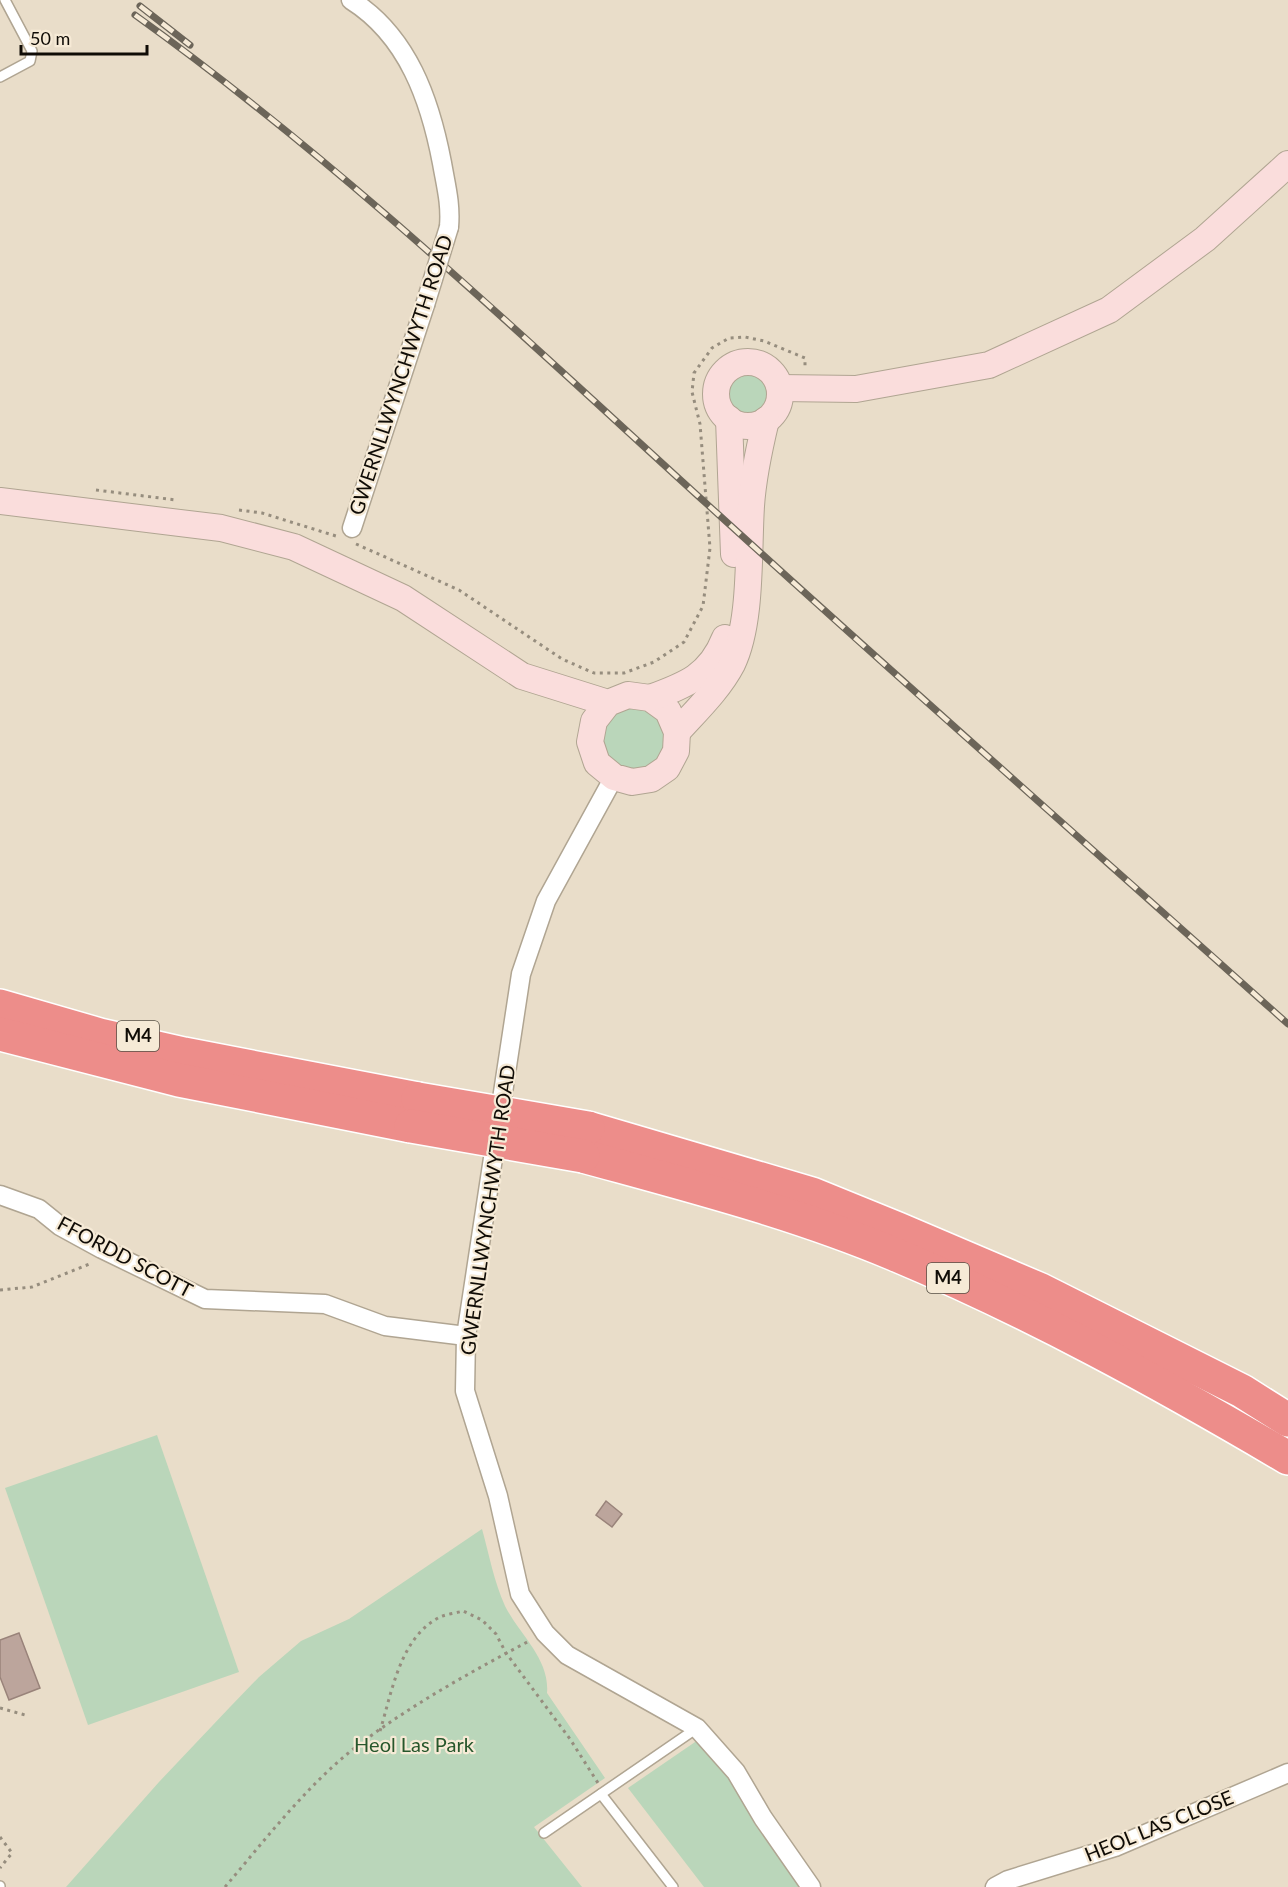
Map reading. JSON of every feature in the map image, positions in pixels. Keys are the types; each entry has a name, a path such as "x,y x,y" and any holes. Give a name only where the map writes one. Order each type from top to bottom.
{"highway":[{"name":"M4","path":"0,991 102,1027 278,1072 415,1112"},
{"name":"M4","path":"0,1006 100,1035 278,1072"},
{"name":"M4","path":"0,1034 179,1080 415,1112 586,1142 812,1194 1041,1290 1242,1391 1288,1420"},
{"name":"M4","path":"586,1142 892,1253 1018,1309 1203,1408 1288,1458"}],"main road":[{"path":"792,388 766,420 749,426 729,419 721,411 716,391 719,381 732,366 742,362 762,365 792,388 856,389 989,365 1109,310 1205,239 1288,164"},
{"path":"650,698 668,711 677,732 676,751 667,768 651,779 632,782 614,777 597,763 590,742 594,721 608,704 628,695 650,698 689,684 717,658 728,631 735,578 729,419"},
{"path":"677,732 708,697 732,664 741,630 748,578 753,472 766,420"},
{"path":"0,501 221,528 294,547 403,598 522,676 608,704"}],"street":[{"name":"GWERNLLWYNCHWYTH ROAD","path":"351,0 374,16 393,37 414,72 427,101 448,190 448,227 352,528"},
{"name":"GWERNLLWYNCHWYTH ROAD","path":"614,777 546,901 522,974 466,1336 465,1391 498,1497 520,1594 544,1633 567,1655 697,1728 736,1772 763,1818 811,1887"},
{"name":"FFORDD SCOTT","path":"0,1195 39,1209 98,1256 205,1299 325,1304 385,1326 466,1336"},
{"name":"HEOL LAS CLOSE","path":"995,1887 1008,1880 1115,1847 1288,1773"}],"lane":[{"path":"0,77 30,61 32,51 5,0"},
{"path":"543,1833 697,1728"},
{"path":"602,1793 673,1887"}],"path":[{"path":"352,528 347,540 459,590 562,659 594,673 624,673 654,662 684,642 703,606 710,548 700,424 692,392 694,373 712,348 729,338 745,337 805,358 792,388"},
{"path":"0,1290 32,1287 98,1256"},
{"path":"380,1731 407,1651 420,1632 441,1617 463,1611 482,1620 496,1634 507,1653 570,1739 602,1793"},
{"path":"225,1887 289,1813 351,1751 448,1684 544,1633"},
{"path":"0,1708 24,1715"},
{"path":"0,1837 12,1853 0,1868"}],"green space":[{"path":"749,373 757,374 764,379 769,386 769,402 764,409 757,414 749,415 741,414 734,409 729,402 728,394 729,386 734,379 741,374"},
{"path":"634,708 651,713 656,717 660,722 665,739 660,756 656,761 651,765 634,770 617,765 612,761 608,756 603,739 608,722 612,717 617,713"},
{"path":"157,1435 239,1672 88,1725 5,1488"},
{"name":"Heol Las Park","path":"482,1529 501,1597 539,1658 547,1681 547,1693 605,1778 534,1827 582,1887 66,1887 159,1782 259,1677 301,1641 349,1619"},
{"path":"698,1740 749,1803 807,1887 704,1887 628,1788"}],"building":[{"path":"606,1501 622,1514 612,1527 596,1515"},
{"path":"19,1633 40,1688 9,1700 0,1677 0,1640"}],"railway":[{"path":"140,6 190,45"},
{"path":"135,15 285,130 429,252 852,636 1288,1024"}]}
